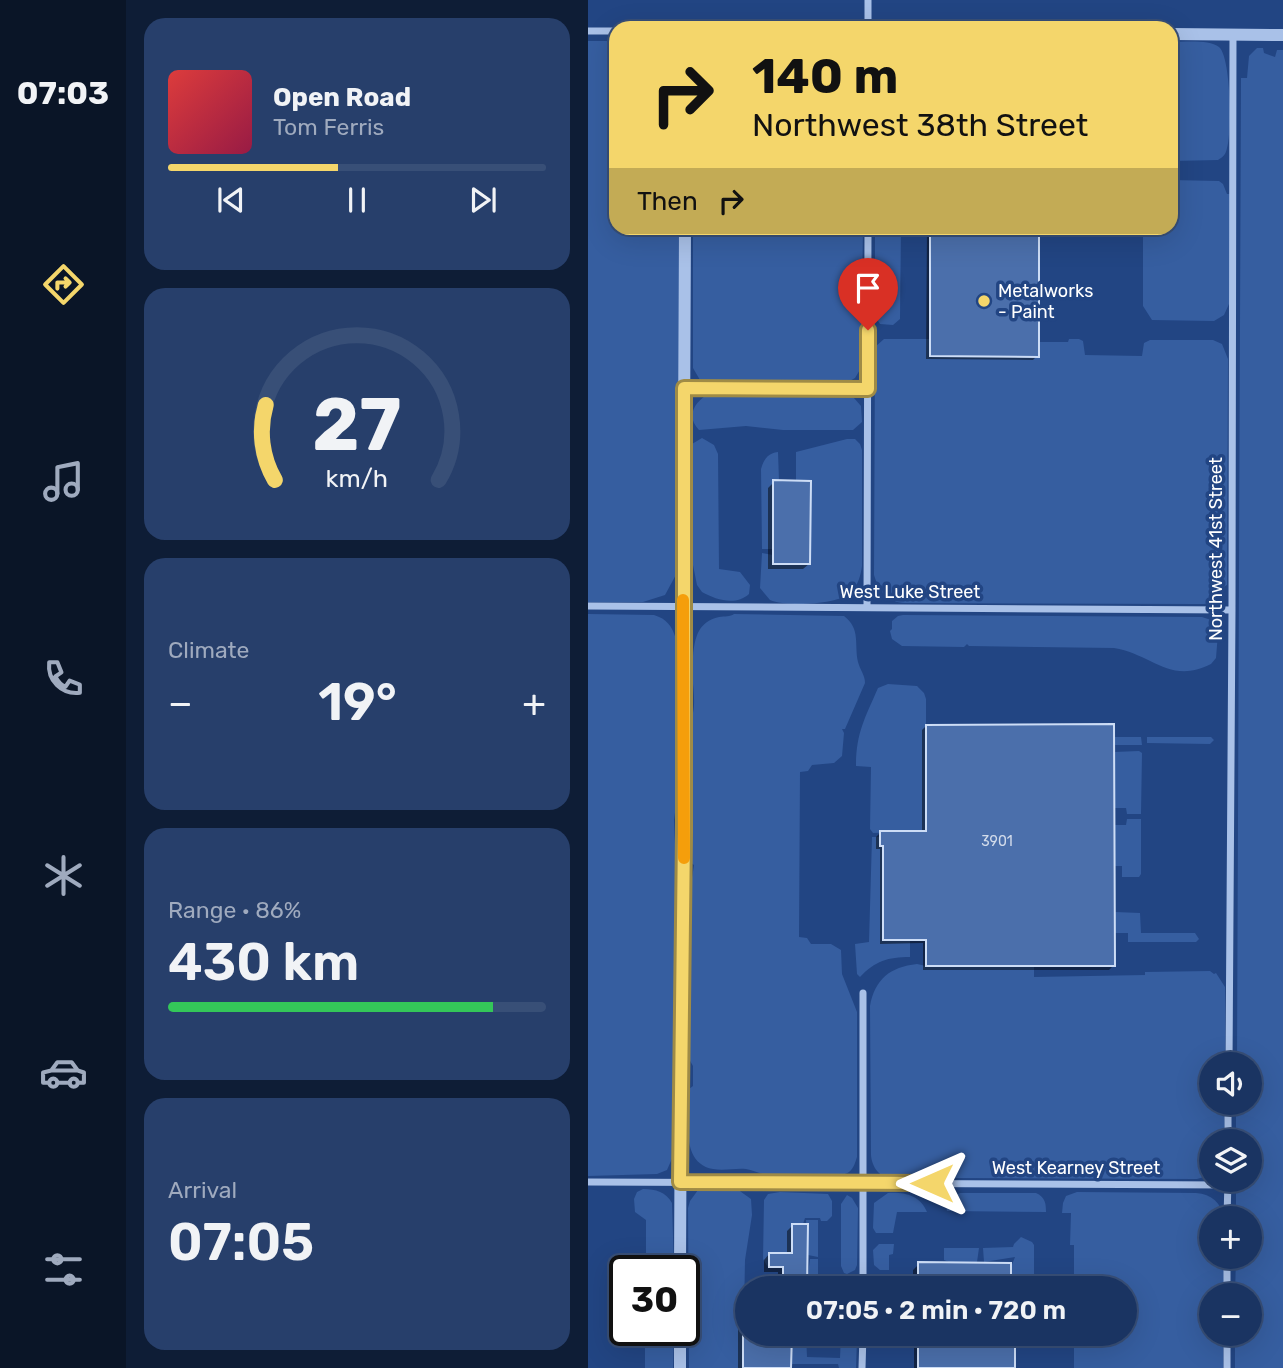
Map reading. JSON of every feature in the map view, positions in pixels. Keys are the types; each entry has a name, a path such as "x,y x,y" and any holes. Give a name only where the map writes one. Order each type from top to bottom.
{"street":[{"path":"868,0 868,21"},
{"path":"588,31 609,31"},
{"path":"1178,34 1283,35"},
{"name":"Northwest 41st Street","path":"1229,1052 1233,34"},
{"path":"680,1255 685,235"},
{"path":"867,607 868,235"},
{"path":"684,388 868,389"},
{"name":"West Luke Street","path":"588,606 1232,610"},
{"path":"863,993 863,1276"},
{"name":"West Kearney Street","path":"588,1182 1199,1182"},
{"path":"680,1346 680,1368"},
{"path":"862,1368 863,1346"},
{"path":"1227,1346 1227,1368"}],"shaded area":[{"path":"588,41 609,41 609,235 680,235 678,571 665,595 643,602 588,602"},
{"path":"1178,42 1215,44 1223,54 1228,79 1230,127 1227,150 1218,160 1178,161"},
{"path":"1257,48 1263,48 1264,53 1275,57 1277,50 1283,50 1283,1368 1235,1368 1235,1346 1262,1346 1262,1283 1235,1283 1236,1269 1262,1269 1262,1206 1236,1206 1236,1192 1262,1192 1262,1129 1236,1129 1236,1115 1262,1115 1262,1052 1237,1052 1241,78 1247,78 1249,56"},
{"path":"1178,180 1219,181 1227,194 1230,194 1229,304 1224,315 1214,321 1152,320 1143,306 1143,235 1178,235"},
{"path":"693,235 863,235 861,368 855,378 846,383 708,382 700,380 693,368"},
{"path":"875,235 901,235 900,319 893,325 880,324 875,316"},
{"path":"884,339 930,339 930,356 1038,357 1039,342 1068,342 1069,339 1083,341 1085,355 1142,356 1144,343 1150,340 1213,340 1222,344 1228,359 1227,585 1220,598 1201,604 905,603 893,601 885,595 874,575 875,347"},
{"path":"710,393 847,395 861,406 862,422 853,430 783,430 746,426 699,430 692,414 700,400"},
{"path":"702,438 714,445 718,454 719,569 740,572 750,585 749,594 738,600 713,597 702,592 697,585 692,560 692,444"},
{"path":"855,439 862,450 862,566 858,583 852,592 836,600 788,604 770,600 760,588 762,553 773,555 773,564 810,564 811,481 796,481 796,452"},
{"path":"778,452 779,481 773,481 773,549 762,549 761,469 767,457"},
{"path":"588,614 654,615 668,624 676,639 674,1154 667,1170 657,1174 588,1176"},
{"path":"734,614 844,616 855,632 858,662 865,680 845,729 842,729 842,756 834,763 812,765 808,771 800,772 799,937 807,938 811,944 831,944 841,950 842,974 857,1012 857,1157 853,1167 843,1175 768,1178 767,1175 746,1169 713,1169 702,1165 690,1148 689,1089 693,1086 693,1066 689,1059 690,892 694,865 690,862 691,718 694,698 690,656 693,656 699,631 706,623"},
{"path":"903,615 1202,617 1211,620 1217,627 1213,631 1218,633 1216,658 1211,664 1197,670 1184,671 1172,670 1114,648 967,644 964,647 902,646 892,639 890,631 892,621"},
{"path":"888,684 917,686 926,699 926,831 873,833 870,829 871,767 856,766 858,744 862,726 878,688"},
{"path":"1114,737 1141,737 1142,745 1114,745"},
{"path":"1147,737 1211,737 1214,740 1210,744 1147,743"},
{"path":"1114,752 1142,753 1141,814 1127,814 1126,808 1115,808"},
{"path":"1127,819 1141,819 1139,877 1122,877 1122,866 1115,866 1115,825 1126,825"},
{"path":"872,837 880,837 880,846 883,846 883,940 910,940 910,957 882,961 860,977 857,974 855,944 869,942"},
{"path":"1115,912 1140,913 1141,933 1195,933 1199,939 1196,942 1128,942 1128,933 1115,933"},
{"path":"907,966 1034,966 1034,977 1145,975 1145,972 1216,973 1225,987 1225,1052 1199,1052 1199,1115 1225,1115 1224,1129 1199,1129 1199,1178 949,1178 945,1174 916,1178 914,1175 899,1174 889,1178 880,1174 871,1155 870,1006 876,988 885,976"},
{"path":"643,1189 660,1192 672,1203 674,1255 646,1255 646,1220 635,1212 634,1199 637,1192"},
{"path":"737,1189 751,1199 752,1215 745,1276 735,1276 735,1346 743,1346 743,1368 689,1368 689,1346 700,1346 700,1255 688,1255 688,1208 698,1190"},
{"path":"1077,1192 1196,1193 1211,1197 1218,1204 1220,1206 1199,1206 1199,1269 1224,1269 1224,1283 1199,1283 1199,1346 1223,1346 1223,1368 1074,1368 1074,1346 1137,1346 1137,1276 1074,1276 1074,1245 1070,1245 1071,1213 1062,1213 1066,1196"},
{"path":"888,1193 900,1193 916,1198 927,1212 897,1212 893,1233 876,1233 873,1228 874,1203"},
{"path":"960,1193 1036,1193 1044,1201 1046,1212 947,1211 950,1198"},
{"path":"768,1194 828,1194 832,1201 832,1216 827,1221 805,1218 803,1224 793,1224 792,1253 769,1253 769,1269 763,1259 764,1200"},
{"path":"847,1195 858,1208 857,1265 855,1270 847,1274 841,1266 841,1204"},
{"path":"806,1220 818,1220 818,1257 808,1255"},
{"path":"1021,1237 1034,1245 1034,1276 1011,1276 1015,1257 984,1262 983,1248 1013,1247"},
{"path":"879,1244 894,1244 893,1254 889,1255 889,1270 880,1270 874,1265 873,1250"},
{"path":"944,1248 979,1248 977,1262 944,1260"},
{"path":"810,1259 818,1259 818,1276 808,1276"},
{"path":"645,1346 674,1346 673,1368 645,1368"},
{"path":"792,1346 807,1346 807,1357 840,1358 840,1346 857,1346 856,1368 839,1368 838,1364 791,1364"}],"building":[{"name":"Metalworks - Paint","path":"930,235 1039,235 1039,357 930,356"},
{"path":"773,480 811,481 810,564 773,564"},
{"path":"1114,724 1115,966 926,966 926,940 883,940 883,846 880,846 880,831 926,831 926,725"},
{"path":"792,1224 808,1224 807,1276 783,1276 783,1267 769,1267 769,1253 792,1253"},
{"path":"918,1262 1011,1263 1011,1276 918,1276"},
{"path":"743,1346 792,1346 791,1368 743,1368"},
{"path":"918,1346 1015,1346 1015,1368 918,1368"}],"slow traffic":[{"path":"683,600 684,858"}],"place":[{"name":"Metalworks - Paint","path":"984,301"}],"route":[{"path":"868,330 868,389 684,388 684,833 680,1182 932,1183"}]}
